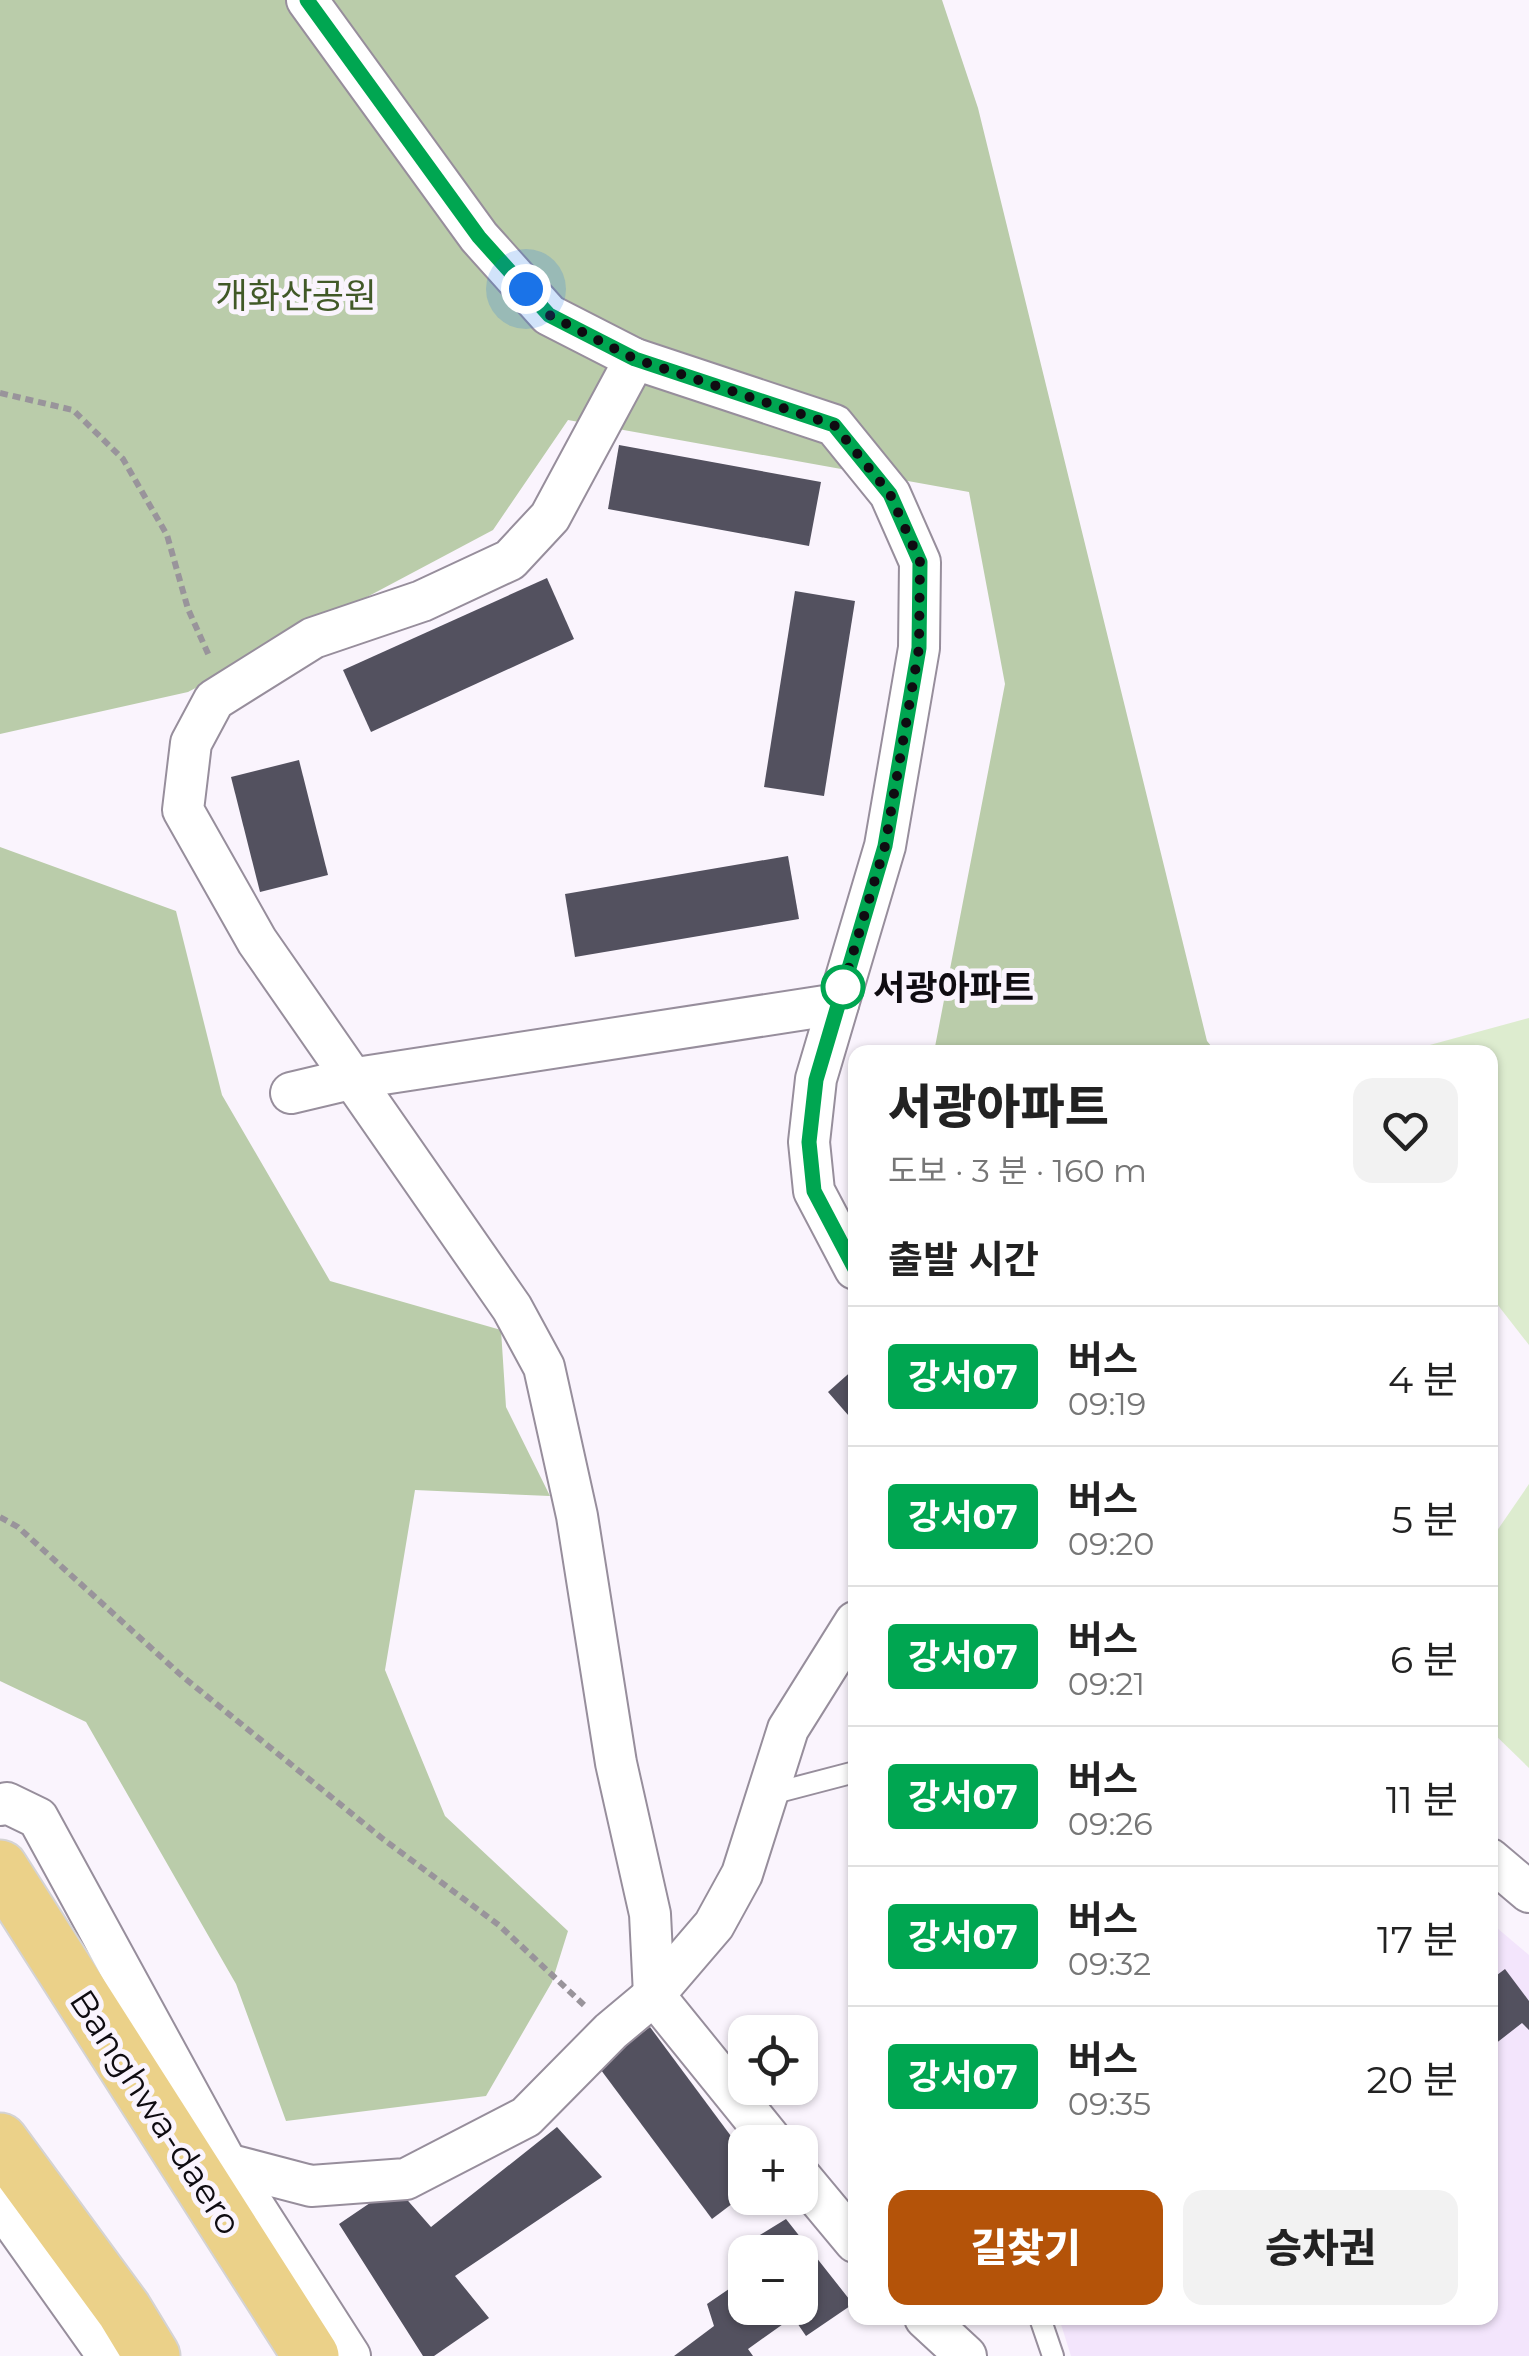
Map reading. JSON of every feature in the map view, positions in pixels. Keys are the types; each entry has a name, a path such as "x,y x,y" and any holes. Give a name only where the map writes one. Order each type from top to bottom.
{"main road":[{"name":"Banghwa-daero","path":"0,1868 311,2356"},
{"path":"0,2142 124,2310 152,2356"}],"street":[{"path":"307,0 479,237 549,315 635,359 834,425 890,494 920,562 919,648 885,846 816,1080 809,1142 814,1191 848,1256"},
{"path":"635,359 550,518 510,560 422,602 313,638 214,700 191,744 183,810 257,941 512,1308 544,1367 577,1516 616,1764 650,1914 654,1995 759,2125"},
{"path":"291,1093 350,1080 838,1004"},
{"path":"227,2164 311,2186 406,2178 526,2117 611,2030 654,1995 714,1925 742,1874 788,1729 848,1633"},
{"path":"0,1805 8,1803 38,1818 227,2164 350,2356"},
{"path":"1498,1866 1529,1892"},
{"path":"818,2198 848,2234"},
{"path":"0,2204 108,2356"},
{"path":"933,2325 966,2356"}],"lane":[{"path":"767,1796 848,1774"},
{"path":"1042,2325 1053,2356"}],"path":[{"path":"0,393 72,410 123,458 166,535 205,653 237,686"},
{"path":"0,1517 18,1526 182,1676 383,1839 500,1926 611,2030"}],"shaded area":[{"path":"1498,1929 1529,1955 1529,2356 1071,2356 1061,2325 1498,2325"}],"green space":[{"name":"개화산공원","path":"0,0 942,0 978,108 1210,1045 935,1045 1005,684 969,492 568,420 493,530 188,692 0,734"},
{"path":"0,847 176,911 222,1095 330,1281 501,1330 506,1407 550,1496 415,1490 385,1670 445,1816 568,1931 552,1982 486,2096 286,2121 236,1984 86,1722 0,1681"},
{"path":"1529,1018 1529,1345 1498,1305 1498,1045 1430,1045"},
{"path":"1529,1484 1529,1768 1498,1738 1498,1529"}],"building":[{"path":"619,445 821,482 809,546 608,509"},
{"path":"547,578 574,639 371,732 343,670"},
{"path":"795,591 855,601 824,796 764,787"},
{"path":"299,760 328,875 260,892 231,777"},
{"path":"788,856 799,919 575,957 565,894"},
{"path":"848,1374 848,1415 828,1392"},
{"path":"1505,1969 1529,2001 1529,2030 1522,2023 1498,2042 1498,1974"},
{"path":"650,2027 728,2132 728,2207 712,2219 598,2066"},
{"path":"557,2127 602,2177 455,2276 489,2318 434,2356 423,2356 339,2224 395,2186 431,2227"},
{"path":"786,2219 799,2235 760,2235"},
{"path":"818,2260 848,2298 848,2307 806,2336 798,2325 818,2325"},
{"path":"728,2290 728,2325 782,2325 748,2349 753,2356 674,2356 714,2326 707,2304"}],"bus line":[{"name":"강서07","path":"307,0 479,237 549,315 635,359 834,425 890,494 920,562 919,648 885,846 816,1080 809,1142 814,1191 848,1256"}],"place":[{"name":"서광아파트","path":"843,987"}],"route":[{"path":"526,289 549,315 635,359 834,425 890,494 920,562 919,648 885,846 843,987"}]}
